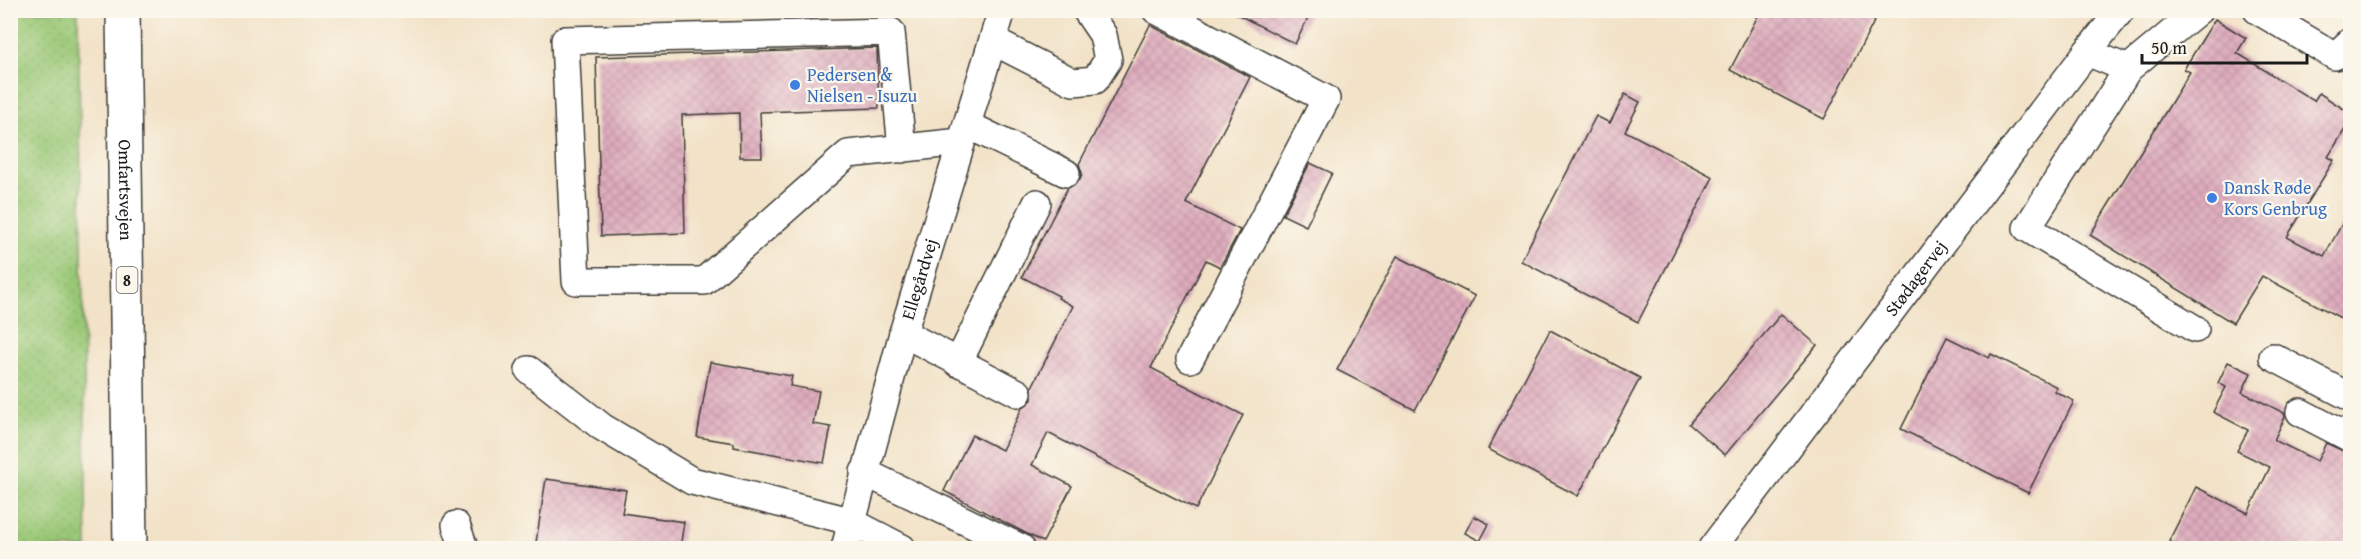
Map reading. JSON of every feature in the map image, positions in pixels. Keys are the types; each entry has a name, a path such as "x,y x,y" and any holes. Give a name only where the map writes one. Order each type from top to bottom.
{"highway":[{"name":"Omfartsvejen","path":"123,10 130,549"}],"street":[{"name":"Ellegårdvej","path":"844,549 903,333 1002,10"},
{"path":"993,41 1073,82 1095,80 1108,60 1103,35 1086,10"},
{"path":"1156,10 1326,99 1190,359"},
{"name":"Stødagervej","path":"1712,549 2121,10"},
{"path":"2195,329 2027,228 2128,69 2199,10"},
{"path":"2257,10 2335,57 2350,42"},
{"path":"902,149 891,32 565,40 576,280 704,280 848,154 902,149 964,133 1066,173"},
{"path":"2087,52 2128,69"},
{"path":"958,363 1037,203"},
{"path":"903,333 1018,393"},
{"path":"2272,357 2350,397"},
{"path":"529,370 602,427 692,481 850,521 902,549"},
{"path":"2300,412 2350,438"},
{"path":"864,472 1021,549"}],"green space":[{"path":"10,11 78,11 87,548 11,548"}],"building":[{"path":"1229,10 1312,10 1295,44"},
{"path":"1761,10 1880,10 1824,119 1730,70"},
{"name":"Dansk Røde Kors Genbrug","path":"2215,19 2246,38 2237,53 2314,101 2319,93 2350,113 2350,121 2328,157 2334,160 2287,237 2324,256 2350,210 2350,323 2262,276 2233,323 2090,235 2190,72 2184,69"},
{"path":"1150,25 1250,77 1186,203 1240,230 1220,267 1206,260 1151,368 1243,415 1196,509 1048,433 1032,465 1072,486 1043,542 944,491 972,435 1002,450 1022,408 1032,400 1032,387 1073,306 1022,277 1067,189 1080,180 1082,173 1079,164"},
{"path":"877,48 879,108 760,112 762,157 740,157 739,113 682,115 685,233 601,236 596,57"},
{"path":"1625,94 1640,102 1625,131 1713,177 1638,322 1521,261 1596,116 1610,123"},
{"path":"1310,163 1332,173 1306,226 1283,215"},
{"path":"1397,256 1475,296 1415,410 1337,370"},
{"path":"1781,314 1817,345 1725,455 1689,424"},
{"path":"1550,330 1640,378 1578,496 1488,449"},
{"path":"1947,337 1989,358 1991,354 2057,387 2054,391 2074,401 2028,493 1901,429"},
{"path":"710,362 792,376 790,386 819,391 813,424 831,427 824,463 734,447 734,443 697,437"},
{"path":"2228,362 2251,373 2242,392 2284,413 2285,417 2274,440 2317,461 2326,443 2350,454 2350,539 2346,549 2172,549 2175,544 2169,541 2196,487 2248,513 2270,467 2237,451 2248,430 2213,412 2226,387 2218,383"},
{"path":"546,479 626,490 622,513 684,522 680,549 535,549"},
{"path":"1474,516 1489,524 1480,541 1465,533"}],"place":[{"name":"Pedersen & Nielsen - Isuzu","path":"795,85"},
{"name":"Dansk Røde Kors Genbrug","path":"2212,198"}]}
